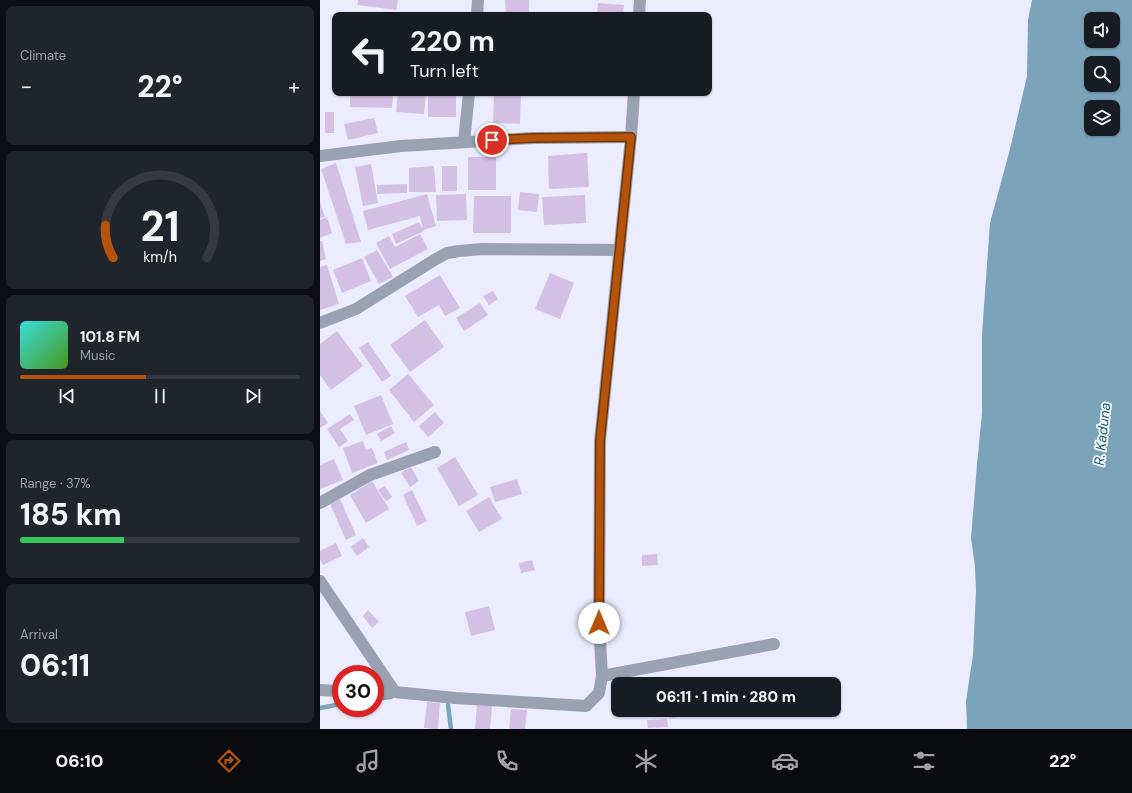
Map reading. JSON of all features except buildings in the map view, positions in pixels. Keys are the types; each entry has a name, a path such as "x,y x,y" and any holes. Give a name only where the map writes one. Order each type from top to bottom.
{"street":[{"path":"477,12 478,0"},
{"path":"639,12 640,0"},
{"path":"464,142 469,96"},
{"path":"384,691 455,698 586,706 599,693 602,676 599,623 600,441 620,250 634,96"},
{"path":"320,156 401,146 464,142 533,138 631,137"},
{"path":"320,323 356,309 436,259 447,253 459,250 620,250"},
{"path":"320,504 370,475 435,452"},
{"path":"320,581 395,692"},
{"path":"602,676 774,644"},
{"path":"320,690 332,690"}],"water":[{"name":"R. Kaduna","path":"1032,0 1132,0 1132,729 967,729 966,701 973,655 976,591 975,567 971,538 982,413 982,334 990,223 1010,149 1027,76 1028,20"}],"waterway":[{"path":"384,698 391,697"},
{"path":"448,705 451,729"},
{"path":"320,708 332,706"}],"route":[{"path":"492,140 631,137 600,441 599,623"}]}
